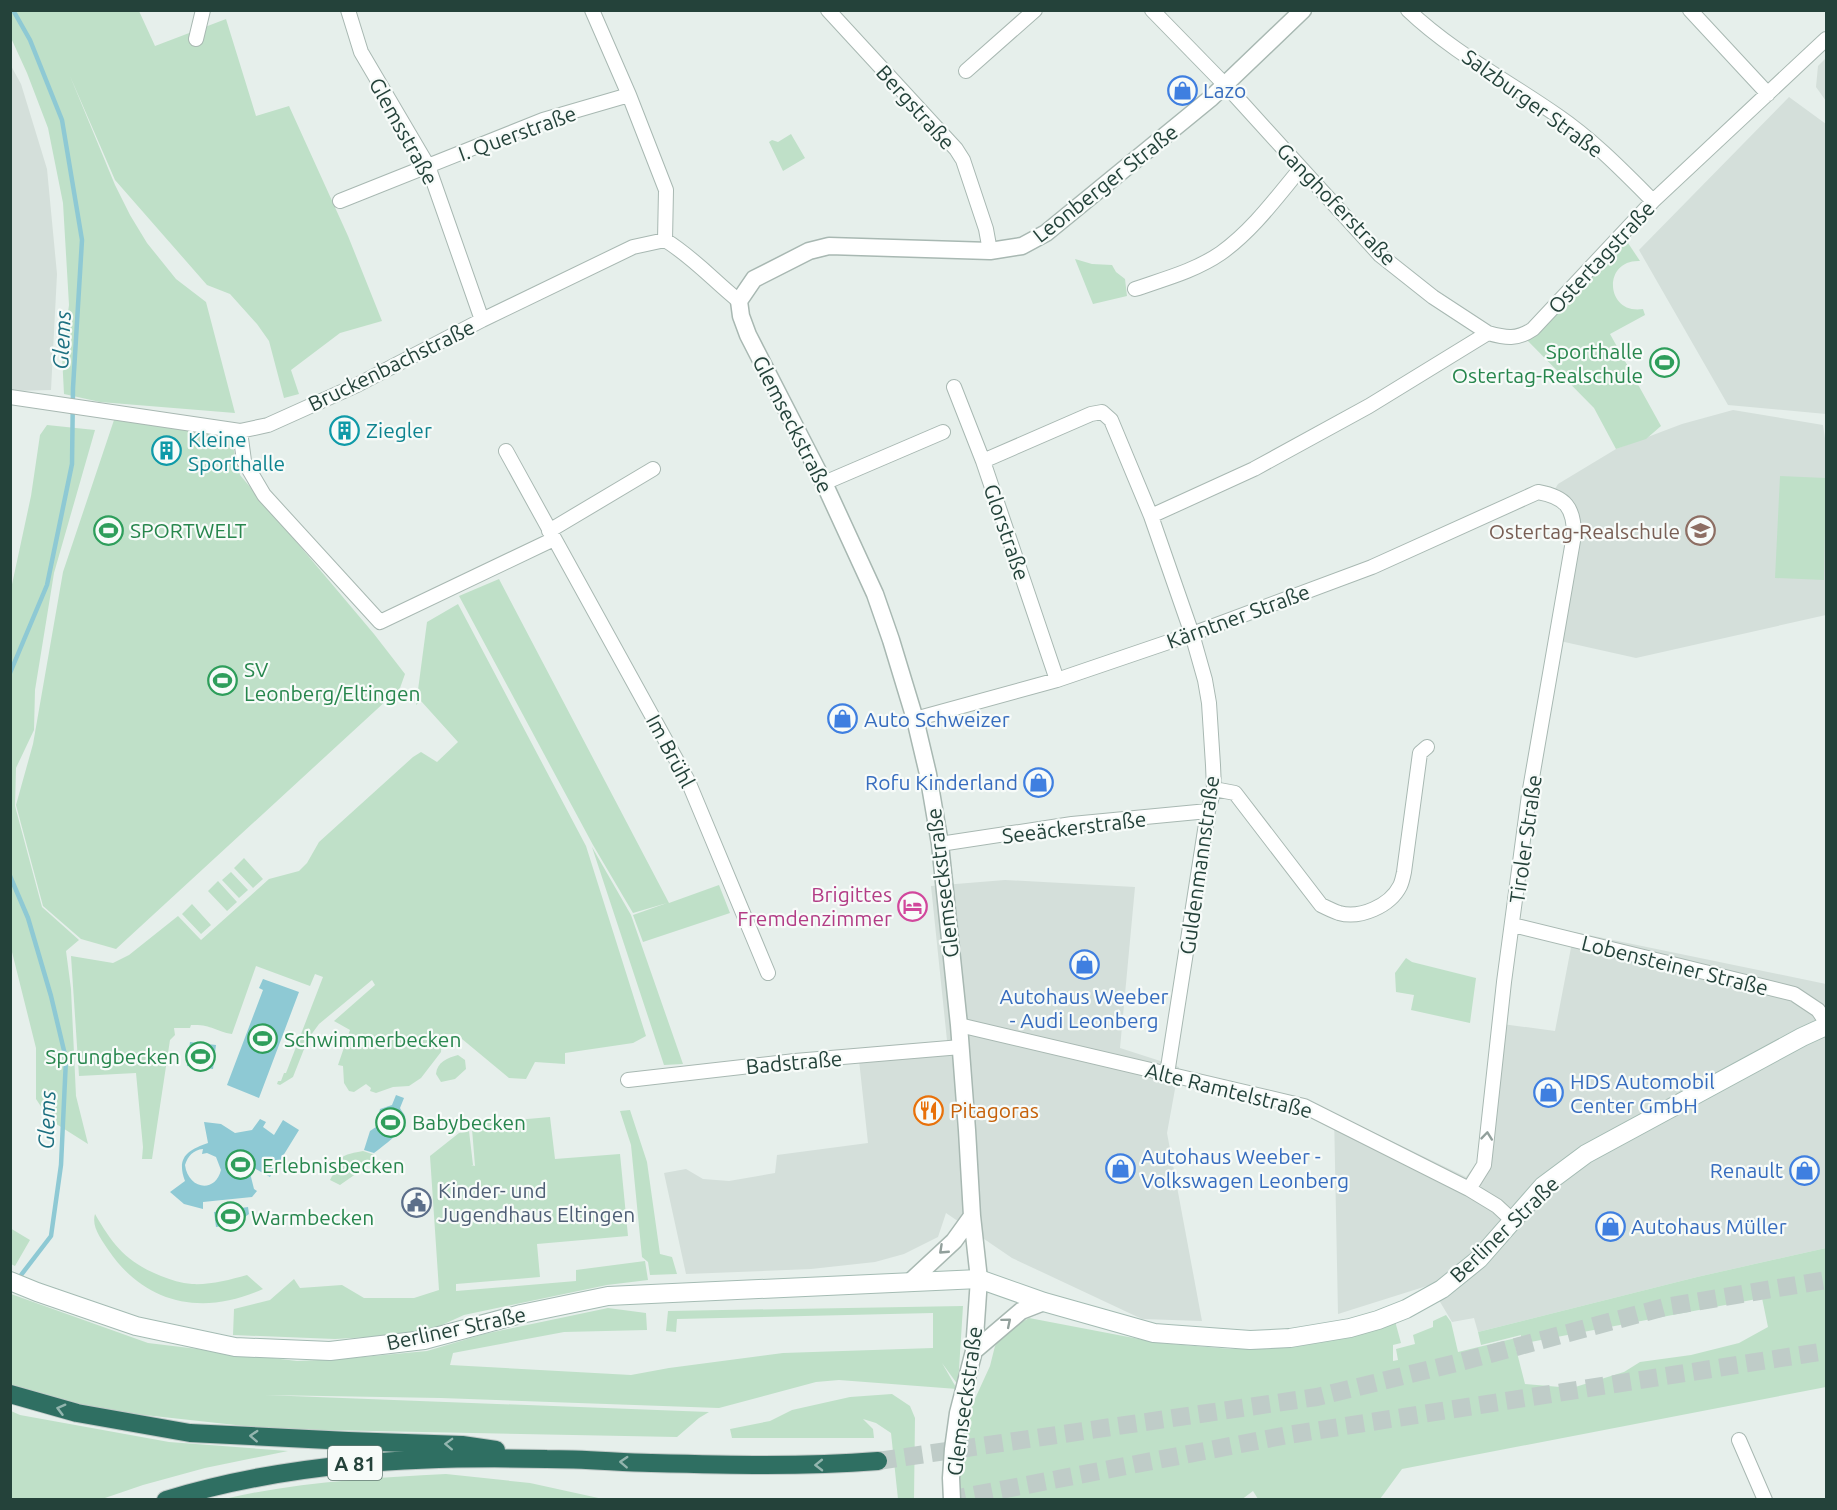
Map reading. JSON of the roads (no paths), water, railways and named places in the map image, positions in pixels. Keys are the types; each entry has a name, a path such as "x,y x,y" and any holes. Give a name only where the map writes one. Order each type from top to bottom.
{"highway":[{"path":"10,1395 76,1413 190,1433 348,1442 462,1445 548,1459"},
{"name":"A 81","path":"166,1500 234,1482 341,1464 454,1459 775,1465 828,1465 878,1461"}],"main road":[{"name":"Berliner Straße","path":"10,1281 136,1326 236,1347 330,1351 424,1340 521,1314 608,1296 979,1279 1044,1302 1154,1333 1250,1340 1350,1328 1406,1309 1442,1289 1479,1259 1543,1186 1586,1154 1827,1024"}],"street":[{"path":"196,39 203,10"},
{"name":"Glemsstraße","path":"348,10 361,52 428,166 482,320"},
{"path":"592,10 629,95 666,190 665,240 685,252 718,285 739,301"},
{"name":"Bergstraße","path":"828,10 956,149 963,160 986,229 990,251"},
{"path":"966,71 1035,10"},
{"name":"Ganghoferstraße","path":"1152,10 1225,85 1380,255 1433,297 1488,333"},
{"name":"Leonberger Straße","path":"739,301 754,279 809,251 829,246 990,251 1022,246 1046,233 1225,85 1303,10"},
{"name":"Salzburger Straße","path":"1408,10 1420,22 1490,72 1559,117 1610,158 1653,201"},
{"path":"1690,10 1767,94"},
{"name":"Ostertagstraße","path":"1488,333 1506,339 1523,336 1533,329 1653,201 1827,39"},
{"name":"I. Querstraße","path":"340,201 543,120 629,95"},
{"path":"1134,289 1191,270 1220,253 1247,231 1301,168"},
{"name":"Bruckenbachstraße","path":"10,397 240,431 268,425 357,385 482,320 633,247 665,240"},
{"name":"Glemseckstraße","path":"739,301 748,334 824,483 875,594 915,719 928,774 940,844 959,1025 972,1216 979,1279 974,1351 958,1413 953,1449 952,1500"},
{"path":"1151,516 1254,469 1369,406 1488,333"},
{"name":"Glorstraße","path":"954,387 983,461 1057,680"},
{"name":"Guldenmannstraße","path":"983,461 1091,414 1102,412 1111,420 1151,516 1192,634 1209,703 1214,789 1208,811 1167,1074"},
{"path":"240,431 244,461 264,495 380,622 552,535 653,469"},
{"path":"824,483 944,432"},
{"name":"Im Brühl","path":"506,452 688,781 768,973"},
{"name":"Kärntner Straße","path":"915,719 1057,680 1192,634 1372,567 1538,492 1552,494"},
{"name":"Tiroler Straße","path":"1468,1190 1484,1165 1529,795 1574,536 1573,516 1567,504 1552,494"},
{"path":"1214,789 1235,793 1321,905 1340,914 1366,912 1375,910 1399,887 1404,872 1420,753 1427,747"},
{"name":"Seeäckerstraße","path":"940,844 1072,824 1208,811"},
{"name":"Lobensteiner Straße","path":"1513,925 1794,994 1818,1010 1827,1024"},
{"name":"Alte Ramtelstraße","path":"959,1025 1304,1106 1468,1190 1497,1206 1512,1220"},
{"name":"Badstraße","path":"628,1080 795,1061 961,1047"},
{"path":"911,1281 954,1241 972,1216"},
{"path":"974,1351 1020,1311 1044,1302"},
{"path":"1739,1440 1760,1498"}],"water":[{"name":"Schwimmerbecken","path":"263,979 299,992 259,1098 227,1085 263,990 259,988"},
{"name":"Sprungbecken","path":"190,1042 216,1045 213,1069 187,1066"},
{"name":"Babybecken","path":"396,1095 404,1098 400,1108 405,1116 403,1126 394,1137 374,1153 364,1150 370,1131 376,1127 380,1109 392,1105"},
{"name":"Erlebnisbecken","path":"260,1119 266,1122 263,1127 274,1135 283,1120 299,1130 270,1177 254,1168 250,1173 254,1189 257,1191 252,1197 203,1202 203,1209 184,1204 170,1192 185,1181 182,1166 186,1156 208,1143 204,1122 221,1124 235,1133 252,1130","holes":["203,1149 202,1154 207,1153 216,1157 221,1170 213,1183 202,1186 191,1179 185,1165 189,1156 194,1152"]},
{"name":"Warmbecken","path":"248,1207 249,1214 245,1217 234,1223 216,1227 214,1212"}],"waterway":[{"name":"Glems","path":"10,673 47,585 72,464 73,388 82,240 62,120 30,40 13,10"},
{"name":"Glems","path":"10,876 28,918 51,996 66,1059 61,1165 51,1236 18,1279"}],"tunnel":[{"path":"878,1461 1317,1397 1460,1362 1665,1307 1826,1280"},
{"path":"948,1500 1288,1435 1826,1351"}],"place":[{"name":"Lazo","path":"1182,90"},
{"name":"Sporthalle Ostertag-Realschule","path":"1664,363"},
{"name":"Ziegler","path":"345,430"},
{"name":"Kleine Sporthalle","path":"167,451"},
{"name":"SPORTWELT","path":"109,530"},
{"name":"Ostertag-Realschule","path":"1701,531"},
{"name":"SV Leonberg/Eltingen","path":"223,681"},
{"name":"Auto Schweizer","path":"843,719"},
{"name":"Rofu Kinderland","path":"1039,782"},
{"name":"Brigittes Fremdenzimmer","path":"913,906"},
{"name":"Autohaus Weeber - Audi Leonberg","path":"1084,965"},
{"name":"Schwimmerbecken","path":"263,1039"},
{"name":"Sprungbecken","path":"201,1056"},
{"name":"HDS Automobil Center GmbH","path":"1549,1093"},
{"name":"Pitagoras","path":"929,1110"},
{"name":"Babybecken","path":"391,1122"},
{"name":"Erlebnisbecken","path":"241,1165"},
{"name":"Autohaus Weeber - Volkswagen Leonberg","path":"1120,1168"},
{"name":"Renault","path":"1804,1170"},
{"name":"Kinder- und Jugendhaus Eltingen","path":"417,1202"},
{"name":"Warmbecken","path":"230,1217"},
{"name":"Autohaus Müller","path":"1610,1226"}]}
